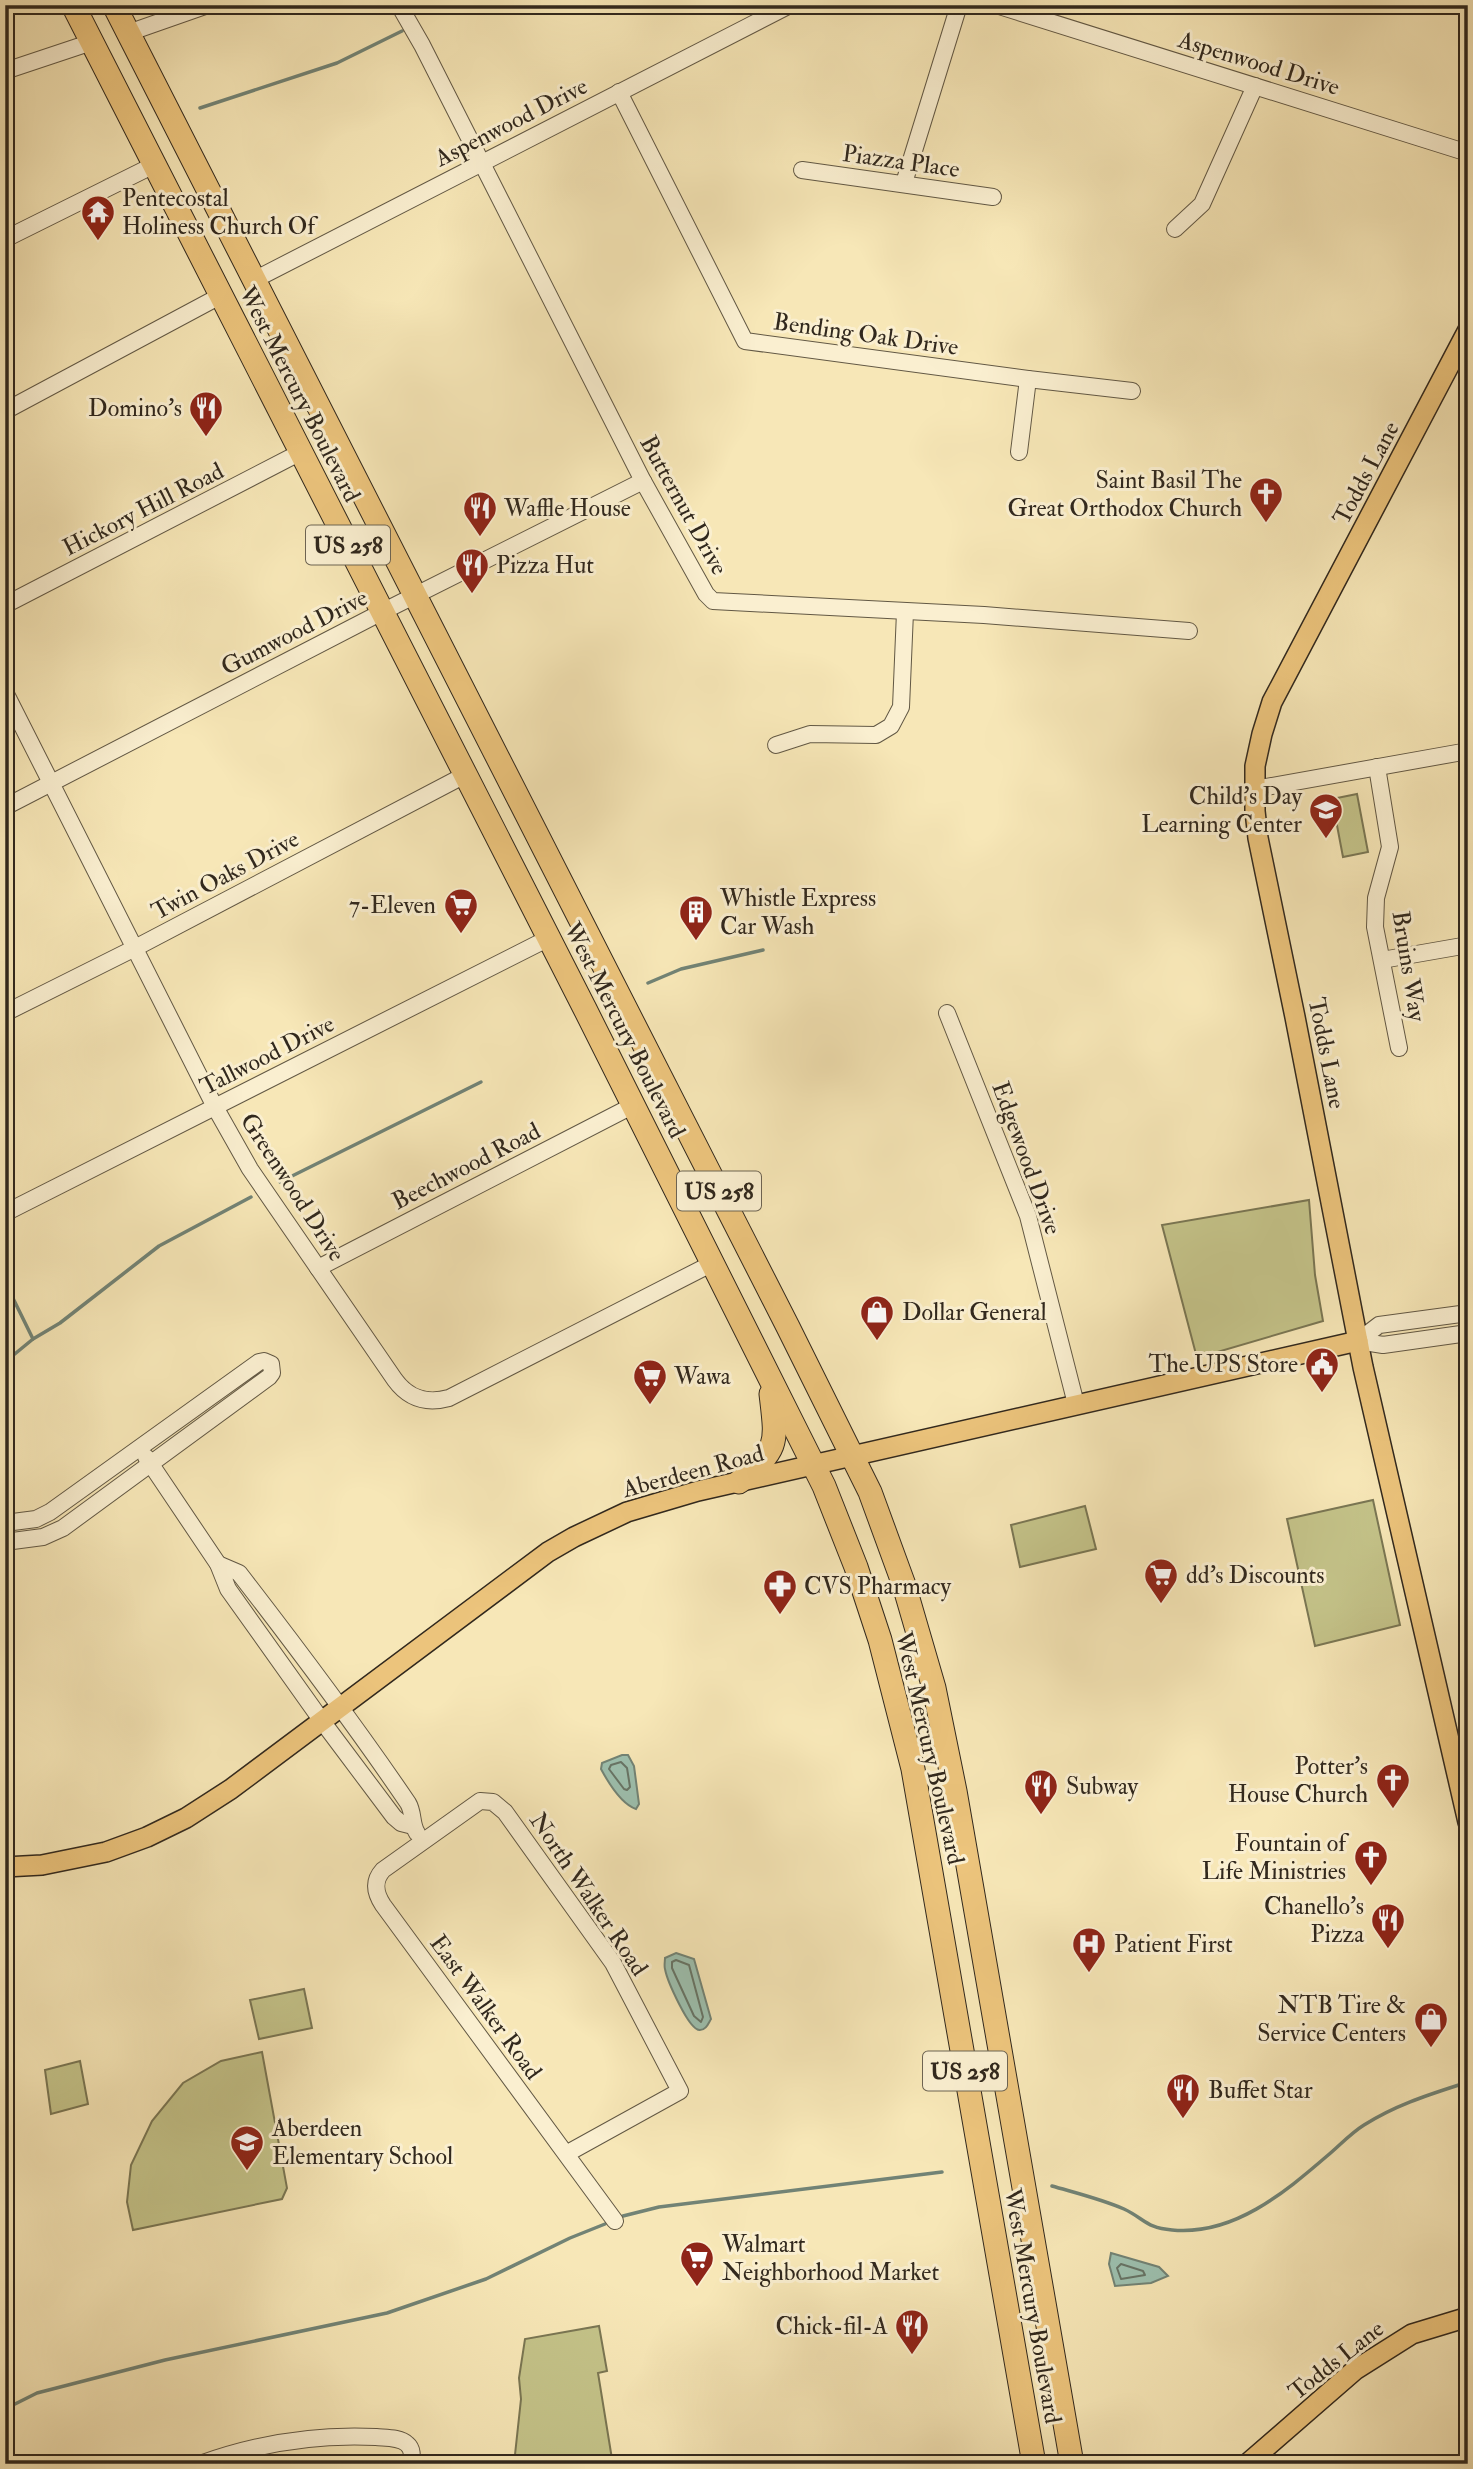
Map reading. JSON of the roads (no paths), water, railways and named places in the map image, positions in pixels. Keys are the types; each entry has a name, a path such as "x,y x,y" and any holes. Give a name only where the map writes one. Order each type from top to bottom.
{"highway":[{"name":"West Mercury Boulevard","path":"73,5 634,1105 814,1465 842,1530 869,1604 907,1743 1034,2464"},
{"name":"West Mercury Boulevard","path":"114,5 870,1492 904,1585 940,1714 1072,2464"},
{"path":"739,1482 762,1463 774,1445 776,1437 769,1377"}],"main road":[{"name":"Todds Lane","path":"1468,330 1272,702 1255,766 1258,838 1296,1017 1358,1341 1461,1760 1468,1822"},
{"name":"Aberdeen Road","path":"5,1867 41,1865 90,1856 146,1838 201,1809 519,1572 573,1537 643,1506 1358,1341"},
{"name":"Todds Lane","path":"1247,2464 1354,2370 1412,2334 1468,2317"}],"street":[{"path":"128,33 208,5"},
{"name":"Butternut Drive","path":"399,5 643,481 706,594 713,601 984,615 1189,631"},
{"name":"Aspenwood Drive","path":"254,281 790,5"},
{"path":"904,183 959,5"},
{"name":"Aspenwood Drive","path":"996,5 1468,153"},
{"path":"5,71 92,43"},
{"path":"1175,229 1202,204 1255,86"},
{"name":"Bending Oak Drive","path":"619,92 745,341 1132,391"},
{"path":"5,239 154,165"},
{"name":"Piazza Place","path":"802,170 993,197"},
{"path":"5,411 220,296"},
{"path":"1019,452 1028,379"},
{"name":"Hickory Hill Road","path":"5,605 301,452"},
{"name":"Gumwood Drive","path":"5,807 382,612 643,481"},
{"path":"776,745 810,734 876,735 891,726 901,707 905,612"},
{"name":"Greenwood Drive","path":"5,692 215,1107 250,1169 400,1387 414,1397 432,1401 457,1394 713,1264"},
{"path":"1255,789 1468,751"},
{"name":"Bruins Way","path":"1377,767 1390,847 1374,911 1399,1048"},
{"name":"Twin Oaks Drive","path":"5,1013 465,775"},
{"name":"Tallwood Drive","path":"5,1213 549,939"},
{"path":"1382,960 1468,945"},
{"name":"Edgewood Drive","path":"947,1013 1028,1216 1076,1404"},
{"name":"Beechwood Road","path":"318,1268 634,1105"},
{"path":"1358,1341 1379,1325 1468,1313"},
{"path":"1358,1341 1383,1345 1468,1333"},
{"path":"5,1523 36,1519 50,1512 259,1362 271,1364 272,1373 269,1377 63,1528 43,1537 5,1542"},
{"path":"140,1448 218,1564 228,1589 322,1721 394,1817 401,1823 412,1826"},
{"path":"218,1564 239,1573 340,1707 410,1806 412,1826 423,1841"},
{"name":"North Walker Road","path":"423,1841 476,1803 488,1800 501,1808 613,1963 680,2091 566,2154"},
{"name":"East Walker Road","path":"423,1841 380,1873 376,1886 378,1896 615,2221"},
{"path":"200,2464 234,2452 313,2436 401,2440 409,2445 412,2453 411,2464"}],"water":[{"path":"628,1755 634,1766 639,1804 636,1809 620,1798 601,1769 602,1763"},
{"path":"676,1953 694,1959 711,2019 702,2030 695,2028 690,2022 667,1975 665,1958"},
{"path":"1111,2253 1159,2267 1168,2276 1151,2283 1115,2286 1109,2264"}],"waterway":[{"path":"200,108 337,63 402,31"},
{"path":"648,983 681,969 763,950"},
{"path":"280,1182 481,1082"},
{"path":"5,1362 159,1246 251,1197"},
{"path":"5,1282 33,1339"},
{"path":"1052,2186 1115,2205 1156,2227 1194,2230 1216,2226 1237,2219 1275,2197 1354,2132 1376,2118 1414,2100 1468,2082"},
{"path":"623,2216 659,2207 942,2172"},
{"path":"5,2409 37,2393 165,2360 387,2313 486,2279 605,2224"}],"place":[{"name":"Pentecostal Holiness Church Of","path":"98,242"},
{"name":"Domino's","path":"206,438"},
{"name":"Saint Basil The Great Orthodox Church","path":"1266,524"},
{"name":"Waffle House","path":"480,538"},
{"name":"Pizza Hut","path":"472,595"},
{"name":"Child's Day Learning Center","path":"1326,840"},
{"name":"7-Eleven","path":"461,935"},
{"name":"Whistle Express Car Wash","path":"696,942"},
{"name":"Dollar General","path":"877,1342"},
{"name":"The UPS Store","path":"1322,1394"},
{"name":"Wawa","path":"650,1406"},
{"name":"dd's Discounts","path":"1161,1605"},
{"name":"CVS Pharmacy","path":"780,1616"},
{"name":"Potter’s House Church","path":"1393,1810"},
{"name":"Subway","path":"1041,1816"},
{"name":"Fountain of Life Ministries","path":"1371,1887"},
{"name":"Chanello’s Pizza","path":"1388,1950"},
{"name":"Patient First","path":"1089,1974"},
{"name":"NTB Tire & Service Centers","path":"1431,2049"},
{"name":"Buffet Star","path":"1183,2120"},
{"name":"Aberdeen Elementary School","path":"247,2172"},
{"name":"Walmart Neighborhood Market","path":"697,2288"},
{"name":"Chick-fil-A","path":"912,2356"}]}
